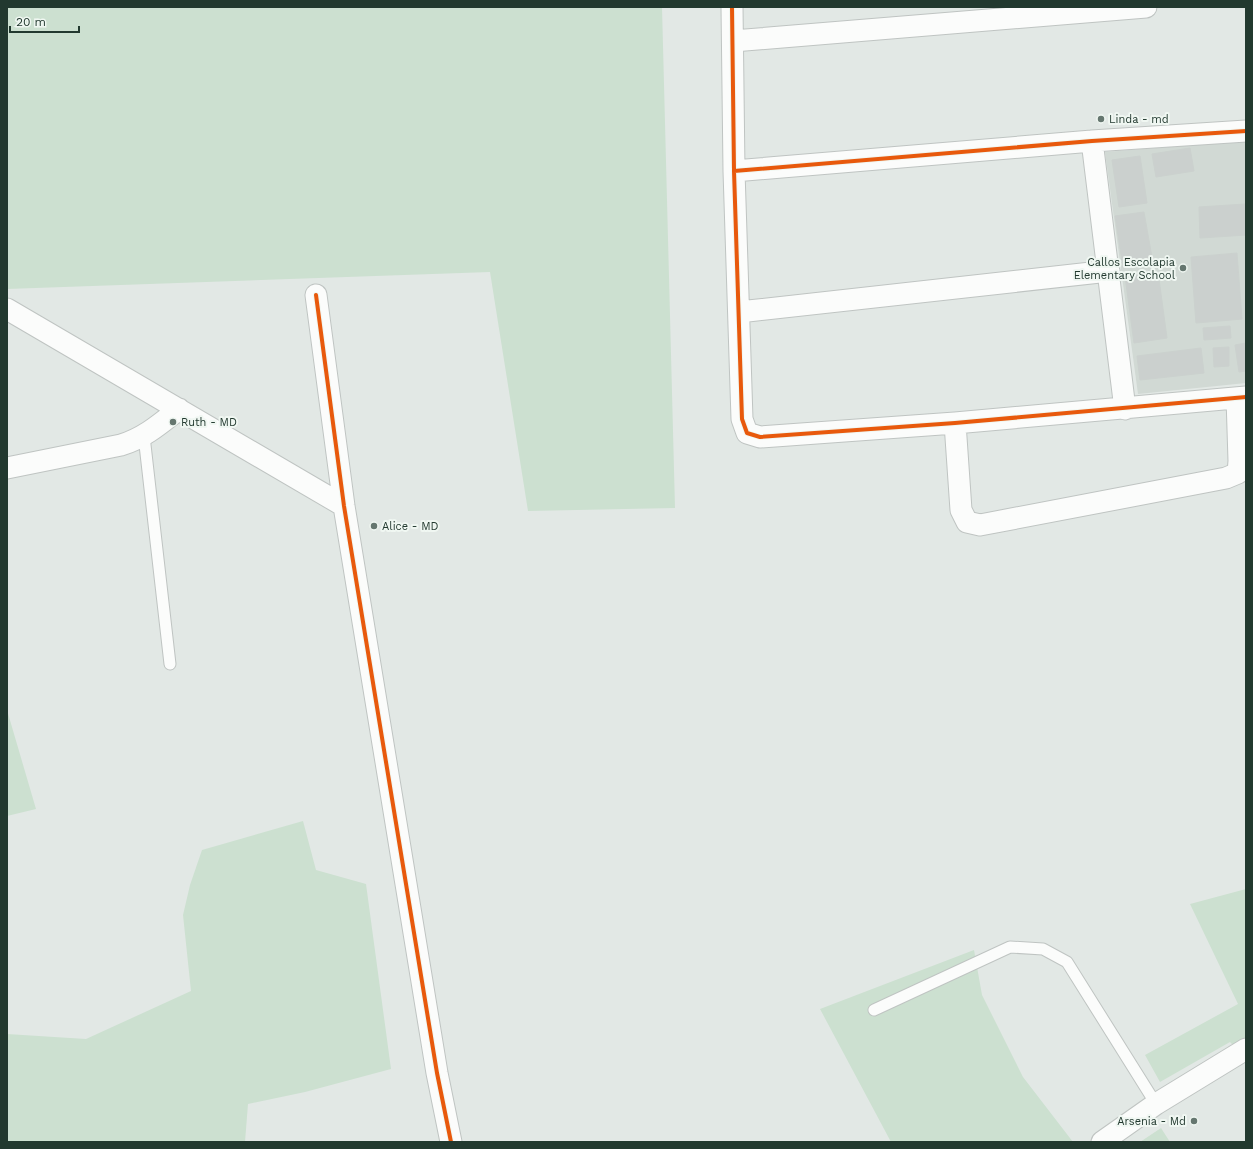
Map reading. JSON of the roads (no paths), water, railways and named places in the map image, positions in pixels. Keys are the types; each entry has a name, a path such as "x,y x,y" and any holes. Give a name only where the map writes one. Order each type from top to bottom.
{"street":[{"path":"732,7 734,171 742,418 747,433 760,437 955,423 1125,409 1241,397 1238,473 1226,478 980,525 966,522 961,510 955,423"},
{"path":"733,41 1146,7"},
{"path":"734,171 1092,141 1246,131"},
{"path":"1092,141 1125,409"},
{"path":"739,312 1109,271"},
{"path":"316,295 344,506 437,1073 451,1142"},
{"path":"7,309 344,506"},
{"path":"7,468 135,441 144,436 179,409"},
{"path":"1102,1142 1156,1104 1246,1049"}],"lane":[{"path":"144,436 170,664"},
{"path":"874,1010 1010,947 1043,949 1067,962 1156,1104"}],"place":[{"name":"Linda - md","path":"1101,119"},
{"name":"Callos Escolapia Elementary School","path":"1183,268"},
{"name":"Ruth - MD","path":"173,422"},
{"name":"Alice - MD","path":"374,526"},
{"name":"Arsenia - Md","path":"1194,1121"}]}
